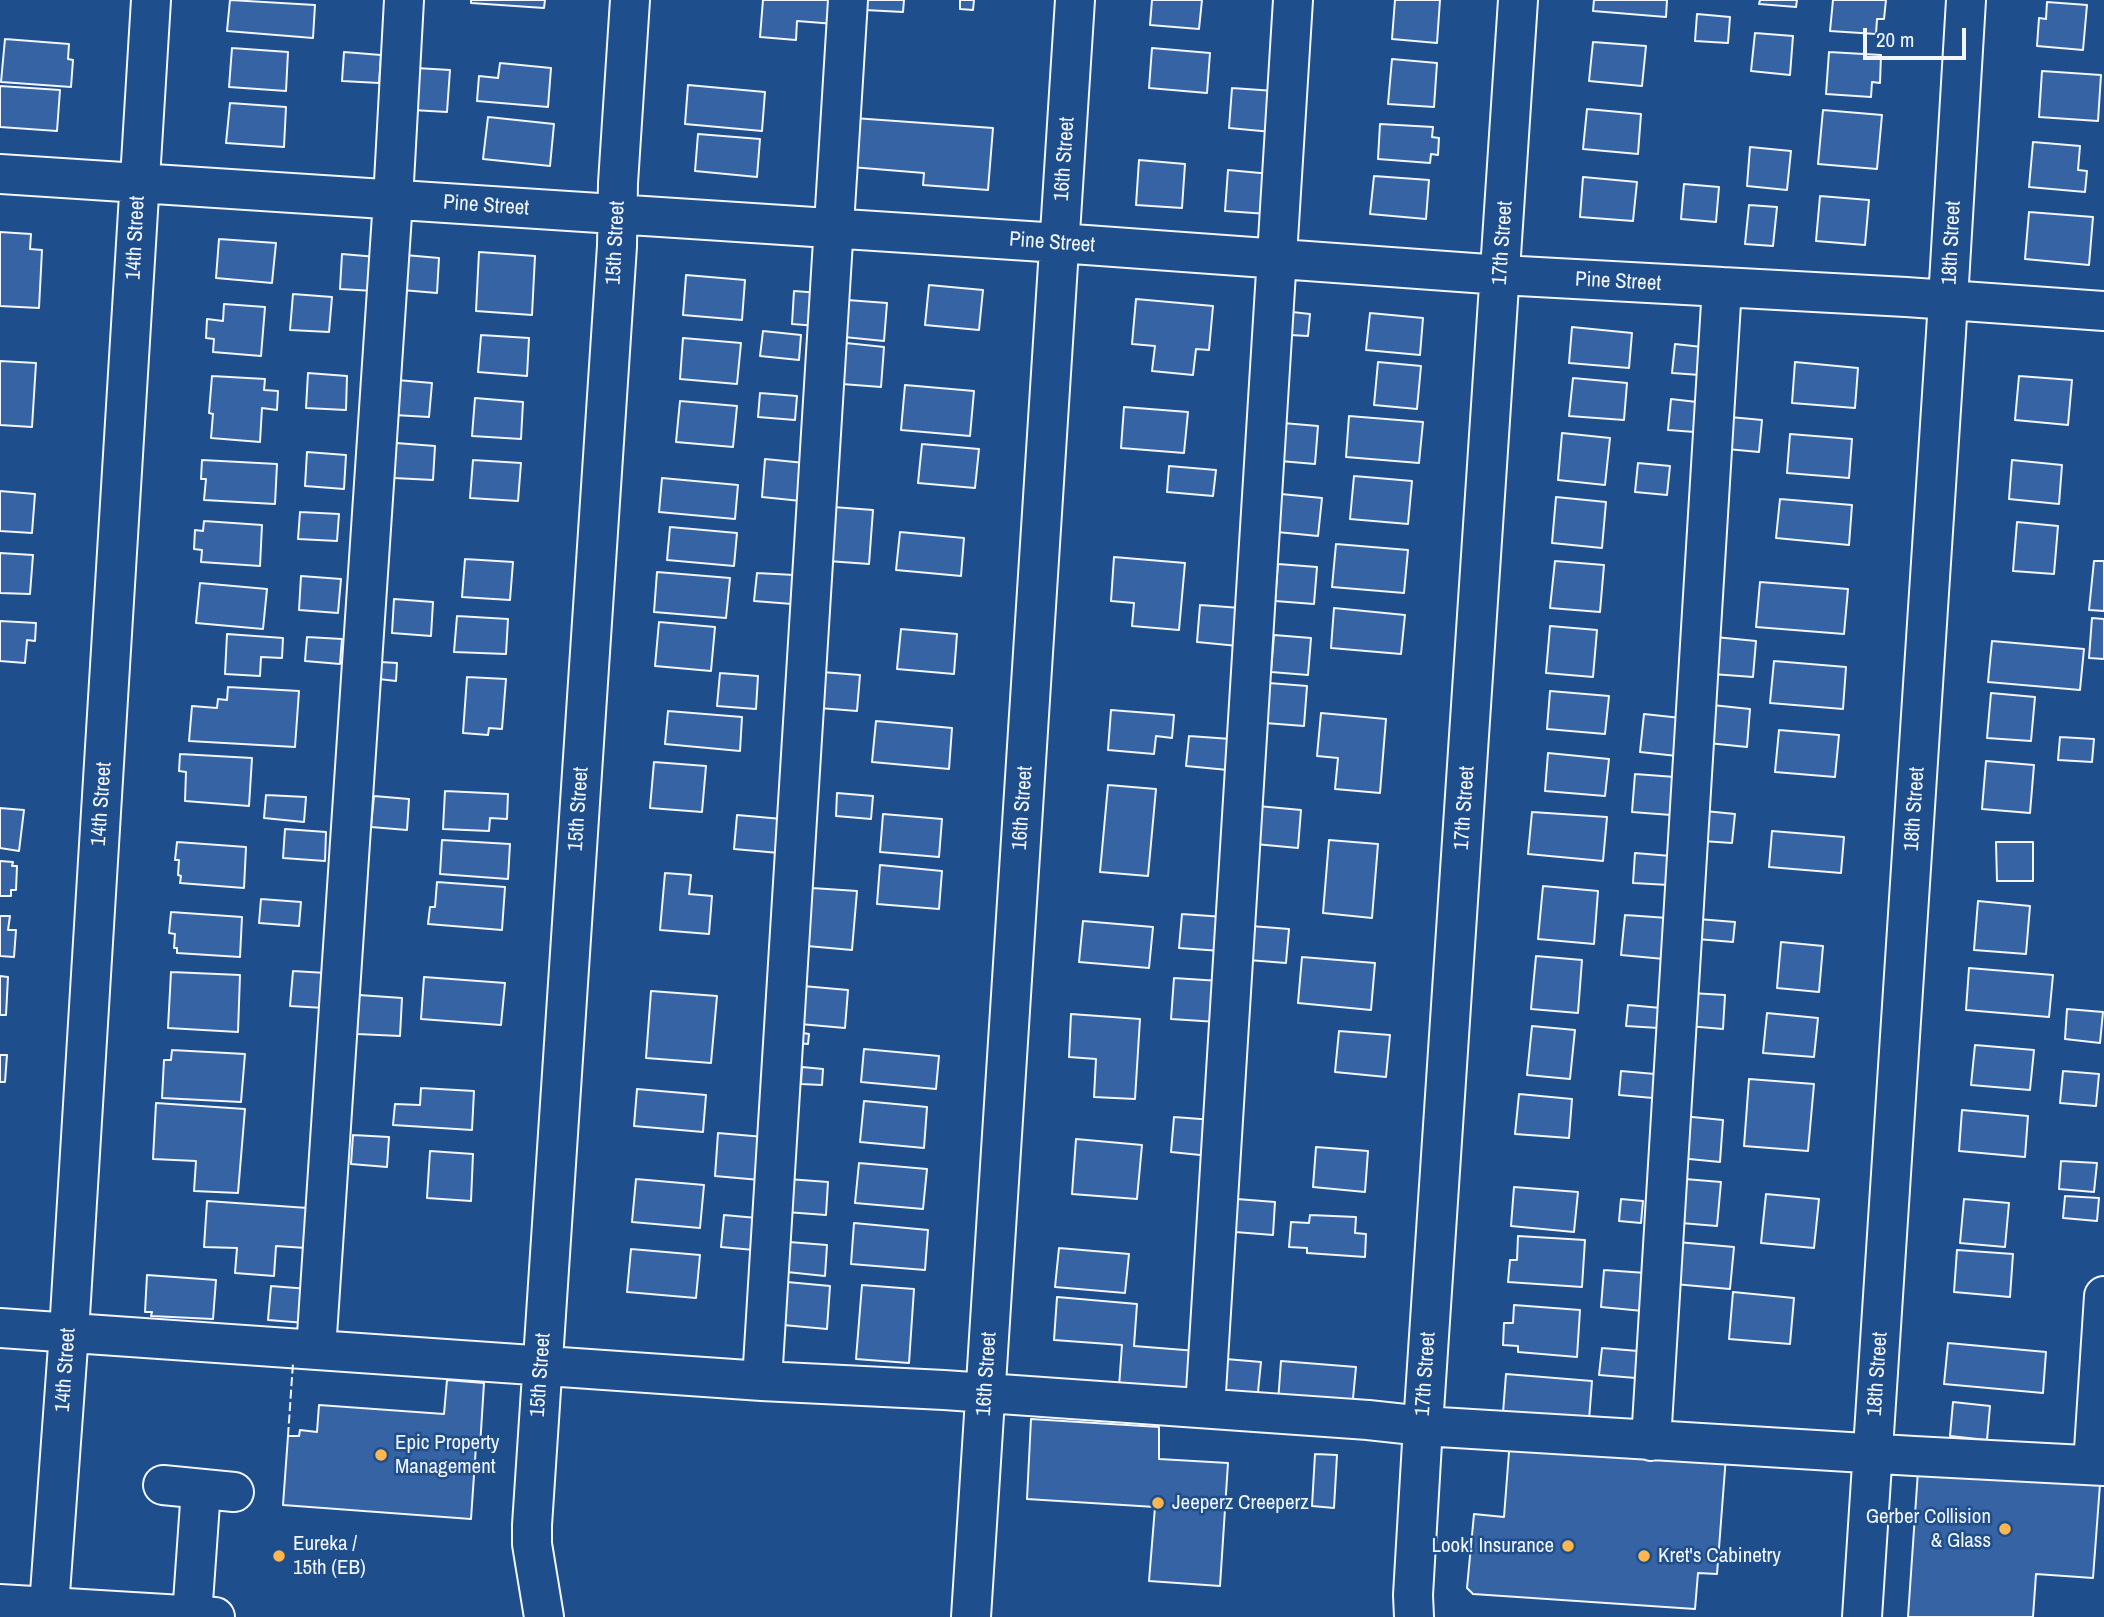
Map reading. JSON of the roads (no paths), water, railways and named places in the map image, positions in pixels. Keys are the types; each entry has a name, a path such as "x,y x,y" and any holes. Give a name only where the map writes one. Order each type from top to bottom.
{"street":[{"name":"14th Street","path":"49,1607 69,1332 151,0"},
{"path":"316,1350 404,0"},
{"name":"15th Street","path":"544,1617 531,1545 619,214 618,183 630,0"},
{"path":"762,1381 848,0"},
{"name":"16th Street","path":"971,1617 1075,0"},
{"path":"1205,1408 1293,0"},
{"name":"17th Street","path":"1414,1617 1423,1426 1518,0"},
{"name":"18th Street","path":"1862,1617 1949,300 1966,0"},
{"name":"Pine Street","path":"0,174 1059,243 1501,275 2104,310"},
{"path":"1651,1441 1722,287"},
{"path":"0,1328 762,1381 986,1393 1651,1441 2098,1465 2104,1296"},
{"path":"174,1363 244,1368"},
{"path":"0,1604 203,1616 218,1490 163,1485"}],"place":[{"name":"Epic Property Management","path":"381,1455"},
{"name":"Jeeperz Creeperz","path":"1158,1503"},
{"name":"Gerber Collision & Glass","path":"2005,1529"},
{"name":"Look! Insurance","path":"1568,1546"},
{"name":"Eureka / 15th (EB)","path":"279,1556"},
{"name":"Kret's Cabinetry","path":"1644,1556"}]}
